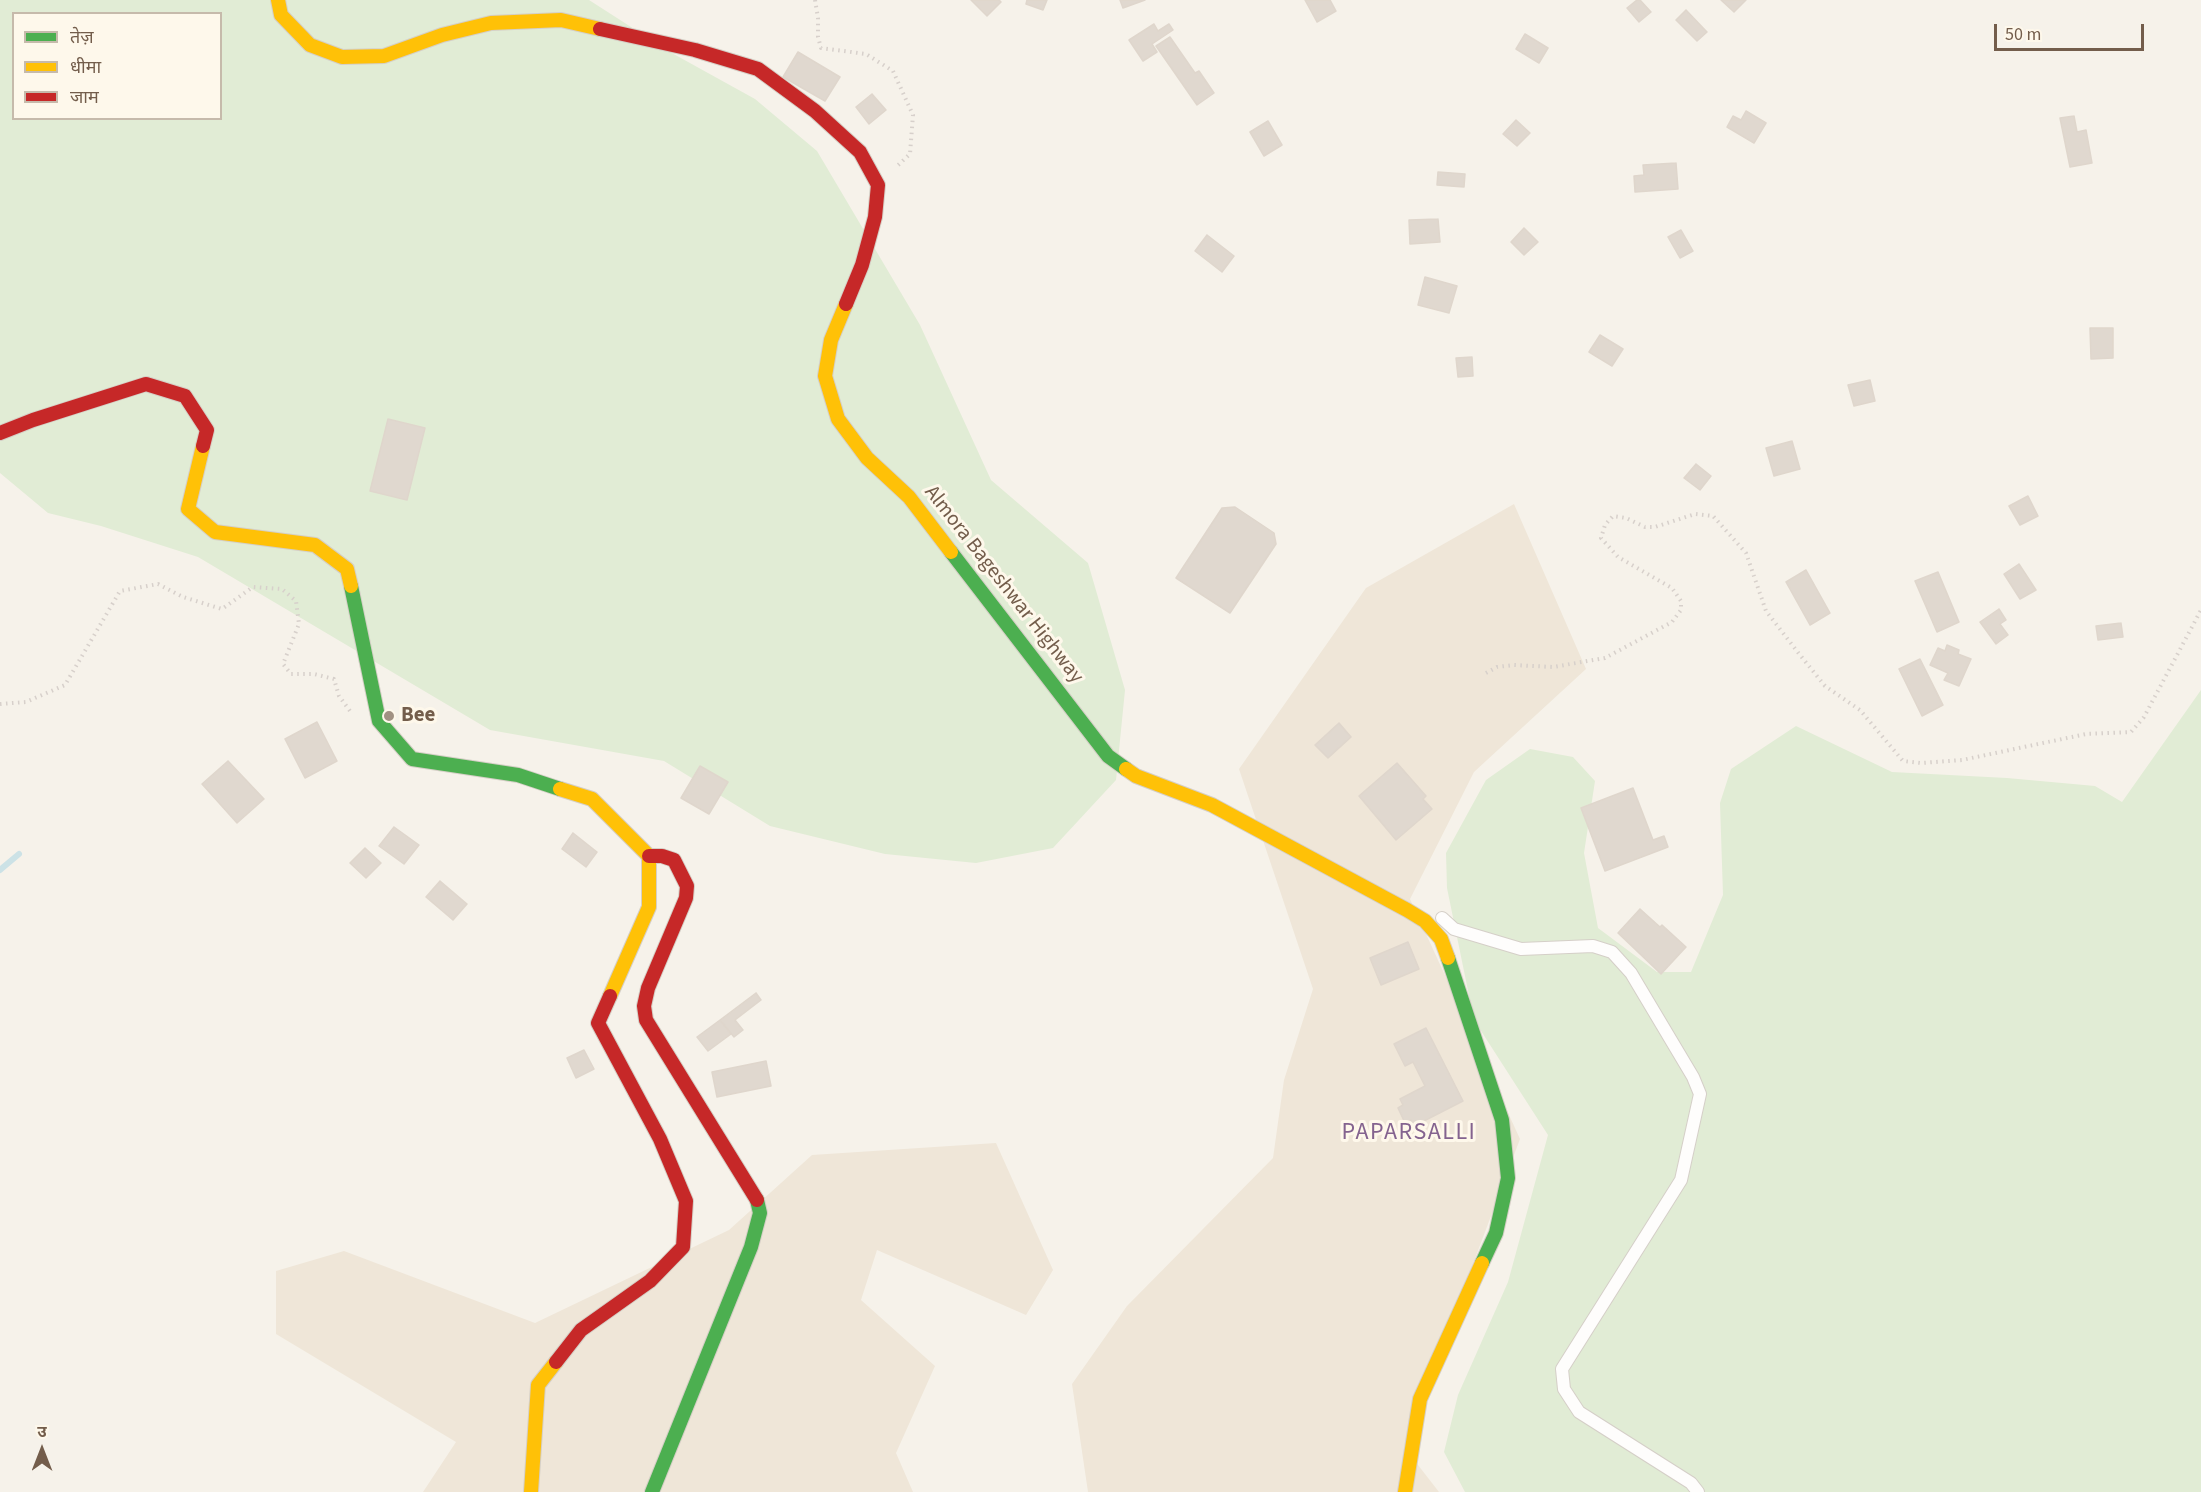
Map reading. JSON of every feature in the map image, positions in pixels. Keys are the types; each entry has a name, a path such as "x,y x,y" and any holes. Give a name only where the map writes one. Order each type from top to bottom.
{"main road":[{"path":"278,0 281,15 310,45 342,57 384,56 442,35 491,23 561,20 695,50 758,69 815,111 860,152 878,185"},
{"name":"Almora Bageshwar Highway","path":"878,185 875,217 862,265 831,340 825,376 838,419 867,458 909,497 1108,756 1136,776 1212,805 1425,921 1441,939 1460,989 1502,1120 1508,1178 1496,1233 1420,1399 1405,1492"},
{"path":"0,433 33,420 146,384 184,396 207,430 188,509 215,532 315,545 347,569 380,721 412,759 518,776 592,799 649,856 649,907 598,1023 660,1139 686,1200 683,1247 650,1281 580,1330 538,1385 531,1492"},
{"path":"649,856 662,856 674,861 687,886 686,898 648,988 644,1006 646,1020 751,1189 760,1213 751,1247 652,1492"}],"lane":[{"path":"1381,897 1414,901"},
{"path":"1432,909 1454,928 1521,949 1593,946 1612,952 1631,973 1693,1077 1700,1094 1681,1180 1562,1368 1564,1389 1579,1412 1691,1483 1698,1492"}],"path":[{"path":"815,0 821,48 866,54 893,70 913,115 910,154 878,185"},
{"path":"1486,673 1497,667 1514,665 1553,667 1605,658 1672,622 1681,610 1681,601 1672,588 1618,557 1601,538 1605,525 1613,516 1626,518 1645,527 1655,527 1695,514 1713,516 1746,553 1766,611 1800,655 1825,686 1860,710 1903,761 1922,763 1962,760 2086,734 2131,732 2144,717 2201,610"},
{"path":"0,704 26,702 65,685 120,591 158,584 183,597 222,609 253,587 282,589 296,601 298,624 283,664 291,674 314,674 334,679 339,696 355,719 380,721"}],"shaded area":[{"path":"1514,504 1586,669 1474,772 1410,899 1520,1139 1404,1447 1439,1492 1088,1492 1072,1384 1127,1306 1273,1158 1284,1080 1313,989 1239,769 1366,588"},
{"path":"996,1143 1053,1270 1026,1315 877,1250 861,1300 935,1366 896,1453 913,1492 423,1492 456,1442 276,1334 276,1271 344,1251 535,1323 729,1230 812,1155"}],"green space":[{"path":"0,0 589,0 670,52 755,99 817,151 920,325 991,480 1088,563 1125,690 1116,780 1053,848 976,863 885,854 770,826 664,761 490,730 198,557 101,526 48,513 0,473"},
{"path":"2201,690 2201,1492 1465,1492 1444,1452 1458,1395 1508,1282 1548,1135 1474,1020 1447,888 1446,853 1486,780 1530,749 1573,757 1595,781 1584,853 1598,928 1657,972 1691,972 1723,895 1720,803 1731,769 1796,726 1892,772 2007,778 2095,786 2122,802"}],"building":[{"path":"971,0 999,0 1001,2 987,16"},
{"path":"1027,0 1047,0 1043,10 1026,4"},
{"path":"1120,0 1145,0 1123,8"},
{"path":"1305,0 1330,0 1336,11 1317,22"},
{"path":"1640,0 1651,12 1639,22 1627,8"},
{"path":"1721,0 1746,0 1734,12"},
{"path":"1686,10 1707,32 1697,41 1676,20"},
{"path":"1154,24 1158,31 1169,24 1173,30 1152,44 1157,52 1143,61 1129,40"},
{"path":"1525,34 1548,48 1539,63 1516,49"},
{"path":"1170,37 1195,73 1199,71 1214,93 1197,105 1156,46"},
{"path":"798,52 840,77 825,101 783,77"},
{"path":"872,94 886,110 869,124 856,107"},
{"path":"1746,111 1766,123 1754,143 1727,127 1733,116 1741,120"},
{"path":"2074,116 2077,132 2086,130 2092,163 2070,167 2060,118"},
{"path":"1516,120 1530,133 1517,146 1503,134"},
{"path":"1268,121 1282,145 1264,156 1250,132"},
{"path":"1676,163 1678,189 1635,192 1634,176 1644,175 1643,165"},
{"path":"1438,172 1465,174 1464,187 1437,185"},
{"path":"1438,219 1440,242 1410,244 1409,220"},
{"path":"1524,228 1538,242 1524,255 1511,242"},
{"path":"1681,230 1693,251 1680,258 1668,237"},
{"path":"1207,235 1234,256 1222,272 1195,251"},
{"path":"1425,277 1457,286 1449,313 1418,305"},
{"path":"2090,328 2113,328 2113,358 2091,359"},
{"path":"1600,335 1623,349 1612,366 1589,352"},
{"path":"1472,357 1473,376 1458,377 1456,358"},
{"path":"1870,380 1875,401 1854,406 1848,385"},
{"path":"388,419 425,428 407,500 370,491"},
{"path":"1792,441 1800,469 1774,476 1766,448"},
{"path":"1696,464 1711,476 1700,490 1684,478"},
{"path":"2028,496 2038,516 2020,525 2009,506"},
{"path":"1235,507 1274,533 1276,544 1230,613 1176,578 1222,508"},
{"path":"2019,564 2036,590 2020,599 2004,574"},
{"path":"1806,570 1830,613 1810,625 1786,582"},
{"path":"1938,572 1959,622 1937,632 1915,581"},
{"path":"1999,609 2006,620 2000,624 2008,635 1996,644 1980,622"},
{"path":"2121,623 2123,637 2098,640 2096,626"},
{"path":"1947,645 1959,650 1958,654 1971,659 1959,686 1944,680 1948,673 1930,665 1938,648 1945,651"},
{"path":"1920,659 1943,705 1922,716 1899,669"},
{"path":"317,722 337,761 305,778 285,739"},
{"path":"1339,723 1351,737 1328,758 1315,745"},
{"path":"228,761 264,799 237,823 202,784"},
{"path":"1397,763 1426,796 1423,799 1432,809 1396,840 1359,796"},
{"path":"700,766 728,782 709,814 681,798"},
{"path":"1633,788 1653,840 1664,836 1668,847 1605,871 1581,808"},
{"path":"394,827 419,845 404,864 379,846"},
{"path":"573,833 597,852 586,867 562,849"},
{"path":"365,848 381,863 366,878 350,863"},
{"path":"440,881 467,904 453,920 426,897"},
{"path":"1640,909 1686,947 1661,974 1618,933"},
{"path":"1408,942 1419,969 1381,985 1370,958"},
{"path":"756,993 761,1000 735,1020 743,1030 734,1037 720,1020"},
{"path":"720,1020 731,1034 708,1051 697,1037"},
{"path":"1426,1028 1463,1101 1414,1126 1411,1120 1405,1123 1398,1108 1403,1105 1400,1099 1425,1086 1413,1062 1405,1066 1394,1044"},
{"path":"584,1050 594,1069 576,1078 567,1058"},
{"path":"766,1061 771,1086 717,1097 712,1072"}],"waterway":[{"path":"0,870 19,854"}],"traffic: fast":[{"path":"951,552 1108,756 1126,769"},
{"path":"351,586 379,721 412,759 518,775 560,789"},
{"path":"1448,958 1502,1120 1508,1178 1496,1233 1482,1263"},
{"path":"652,1492 751,1247 760,1213 757,1200"}],"traffic: slow":[{"path":"278,0 281,15 310,45 342,57 384,56 442,35 491,23 561,20 600,29"},
{"path":"846,304 831,340 825,376 838,419 867,458 909,497 951,552"},
{"path":"203,446 188,509 215,532 315,545 347,569 351,586"},
{"path":"1126,769 1136,776 1212,805 1407,910 1425,921 1441,939 1448,958"},
{"path":"560,789 592,799 649,856 649,907 610,996"},
{"path":"1405,1492 1420,1399 1482,1263"},
{"path":"531,1492 538,1385 556,1362"}],"traffic: jam":[{"path":"600,29 695,50 758,69 815,111 860,152 878,185 875,217 862,265 846,304"},
{"path":"0,433 33,420 146,384 185,396 207,430 203,446"},
{"path":"649,856 662,856 674,860 687,886 686,898 648,988 644,1006 646,1020 757,1200"},
{"path":"556,1362 581,1330 650,1281 683,1247 686,1201 660,1139 598,1023 610,996"}],"place":[{"name":"Bee","path":"389,716"}],"district":[{"name":"PAPARSALLI","path":"1409,1134"}]}
